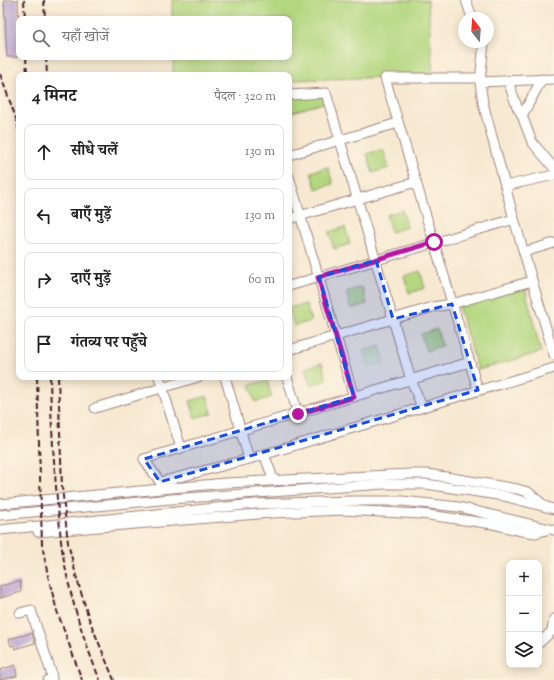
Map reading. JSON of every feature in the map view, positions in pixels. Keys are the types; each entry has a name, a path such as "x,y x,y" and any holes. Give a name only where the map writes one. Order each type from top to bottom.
{"street":[{"path":"466,0 470,12"},
{"path":"484,48 481,80 483,103 532,281 552,340 554,355"},
{"path":"478,390 385,78 508,81 554,79"},
{"path":"521,113 524,112 542,80"},
{"path":"508,81 532,142 554,168"},
{"path":"292,95 326,94 411,380 422,407"},
{"path":"292,154 398,123"},
{"path":"505,186 554,175"},
{"path":"292,219 416,182"},
{"path":"292,188 354,397"},
{"path":"292,285 514,218"},
{"path":"524,252 554,243"},
{"path":"292,349 433,307 452,304 532,281"},
{"path":"470,362 144,459 160,482 264,454 554,368"},
{"path":"161,380 181,448"},
{"path":"95,408 188,380"},
{"path":"226,380 249,458"},
{"path":"288,380 298,414"},
{"path":"264,454 274,481"},
{"path":"0,504 226,483 427,474 528,492 550,508"},
{"path":"0,516 171,499 384,484 426,484 504,496 550,508"},
{"path":"0,530 255,504 352,501 402,501 459,507 551,529"},
{"path":"0,536 271,513 343,510 421,514 493,524 521,532 536,533 551,529"},
{"path":"20,613 31,610 51,672 52,679 48,680"},
{"path":"542,640 552,631 554,619"}],"highlighted area":[{"path":"376,260 393,319 452,304 478,390 160,482 144,459 354,397 319,277"}],"green space":[{"path":"172,0 428,0 433,76 292,80 292,72 173,72 173,60 292,60 292,16 172,16"},
{"path":"324,96 327,102 292,112 292,97"},
{"path":"383,149 389,168 373,173 367,154"},
{"path":"328,167 333,184 316,189 311,172"},
{"path":"402,210 407,227 391,232 386,215"},
{"path":"345,227 350,244 334,249 329,232"},
{"path":"420,271 425,288 409,293 404,276"},
{"path":"362,287 367,304 351,309 346,292"},
{"path":"525,288 541,352 478,370 458,306"},
{"path":"306,304 311,321 294,326 292,319 292,307"},
{"path":"437,329 442,346 426,351 421,334"},
{"path":"380,346 385,363 368,368 363,351"},
{"path":"322,363 327,380 310,385 305,368"},
{"path":"267,380 272,397 255,402 250,385"},
{"path":"207,396 212,413 195,418 190,401"}],"building":[{"path":"4,0 18,0 18,16 16,16 16,57 7,57"},
{"path":"20,581 21,592 0,598 0,586"},
{"path":"32,633 35,643 15,649 14,645 11,646 9,639"},
{"path":"15,665 17,676 0,680 0,670"}],"railway":[{"path":"24,0 25,16"},
{"path":"44,0 45,16"},
{"path":"26,60 27,72"},
{"path":"46,60 47,72"},
{"path":"0,74 16,118"},
{"path":"37,380 42,544 57,611 82,680"},
{"path":"50,380 54,460 62,549 68,583 77,616 100,680"},
{"path":"58,380 62,487 68,543 89,619 114,680"}],"route":[{"path":"298,414 354,397 318,277 434,242"}]}
